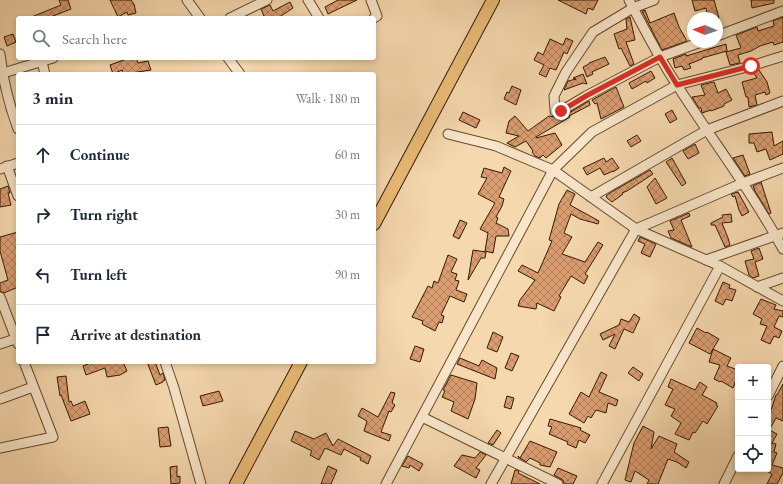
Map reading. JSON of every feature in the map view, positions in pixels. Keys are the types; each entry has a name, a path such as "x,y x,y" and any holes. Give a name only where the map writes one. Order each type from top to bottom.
{"main road":[{"path":"376,220 493,0"},
{"path":"236,484 300,364"}],"street":[{"path":"187,0 199,16"},
{"path":"234,16 267,0"},
{"path":"308,0 318,16"},
{"path":"371,0 376,17"},
{"path":"654,0 631,4 593,32 566,72 554,96 555,111 561,111 660,57 687,47"},
{"path":"631,4 677,85 779,234 783,249"},
{"path":"723,34 783,12"},
{"path":"0,54 1,74 16,124"},
{"path":"386,484 553,170 592,132 677,85 751,66 783,56"},
{"path":"1,74 48,60"},
{"path":"230,60 238,72"},
{"path":"42,62 44,72"},
{"path":"591,197 707,130 783,101"},
{"path":"448,134 496,146 553,170 636,229 720,266 783,301"},
{"path":"16,164 4,168 16,192"},
{"path":"491,484 636,229 743,183 783,168"},
{"path":"706,260 779,234"},
{"path":"602,484 720,266"},
{"path":"757,287 783,278"},
{"path":"0,297 16,337"},
{"path":"0,344 16,340"},
{"path":"0,448 53,437 25,364"},
{"path":"166,364 201,484"},
{"path":"771,390 783,366"},
{"path":"0,399 33,387"},
{"path":"422,417 558,484"},
{"path":"724,484 735,462"}],"building":[{"path":"59,0 68,0 71,9 53,16 34,16 61,5"},
{"path":"110,0 131,0 134,4 136,13 128,15 127,12 118,16"},
{"path":"338,0 357,0 328,14 325,7"},
{"path":"558,0 598,0 593,10 588,8 586,14"},
{"path":"692,0 714,0 717,12 707,12 706,8 695,11"},
{"path":"751,0 774,0 774,3 752,8"},
{"path":"290,2 293,8 281,16 264,16 261,9 270,5 273,11"},
{"path":"645,10 650,23 674,13 679,27 687,41 662,50 642,11"},
{"path":"630,17 635,40 626,42 634,64 630,66 621,48 619,49 614,34 627,29 626,19"},
{"path":"783,17 783,42 774,45 773,42 738,55 740,63 730,65 726,52 741,48 736,35 757,27 758,31 774,26 773,21"},
{"path":"13,34 16,42 7,46 4,37"},
{"path":"566,38 573,41 567,54 564,52 556,70 550,68 546,77 539,74 544,65 534,60 538,52 543,55 550,39 563,45"},
{"path":"726,44 727,51 702,58 689,64 691,68 684,70 682,66 675,68 673,59 686,54 686,56 713,48 723,48 723,45"},
{"path":"605,57 609,64 592,72 593,74 587,77 583,67"},
{"path":"124,60 137,60 138,63 148,61 151,70 122,72 122,70 112,72 110,65"},
{"path":"759,70 767,82 770,93 766,95 765,92 755,95 757,105 749,107 748,97 746,97 742,82 757,78 753,72"},
{"path":"651,71 655,78 632,89 629,83"},
{"path":"583,74 587,84 583,83 564,90 568,81 576,79 573,78"},
{"path":"714,82 718,93 726,89 732,100 724,104 724,106 702,113 701,108 699,108 692,97 705,95 701,85"},
{"path":"512,86 521,90 516,105 504,99"},
{"path":"616,87 624,107 601,119 597,103 595,104 592,100"},
{"path":"589,101 590,105 569,116 570,117 536,137 555,133 562,145 546,158 543,155 540,158 535,156 526,141 515,147 507,143 519,136 506,133 509,121 515,116 528,131 549,116 564,116"},
{"path":"672,110 677,119 670,123 665,114"},
{"path":"463,112 480,120 476,128 459,120"},
{"path":"772,132 774,146 783,141 783,154 770,160 766,149 757,152 754,143 749,143 749,134"},
{"path":"637,135 641,141 631,147 627,141"},
{"path":"695,144 699,153 688,159 683,151"},
{"path":"743,155 750,174 745,176 733,158"},
{"path":"604,158 606,162 612,158 619,168 604,175 600,168 587,175 583,168"},
{"path":"672,158 686,183 682,186 666,162"},
{"path":"504,167 511,171 499,197 504,199 496,217 498,218 496,223 508,229 509,236 496,236 493,253 485,251 488,233 480,229 495,203 478,194 487,178 481,177 484,168 502,173"},
{"path":"650,170 653,174 622,193 623,194 612,202 607,198 606,196 613,191"},
{"path":"655,178 667,198 656,204 647,187"},
{"path":"761,182 771,213 769,214 753,186"},
{"path":"8,186 11,205 0,207 0,189"},
{"path":"567,190 575,194 570,205 599,221 598,224 580,219 571,214 564,233 572,237 562,254 585,262 598,242 603,245 585,274 588,276 584,284 571,276 559,296 561,297 554,311 537,303 536,309 518,306 520,300 535,280 518,271 522,265 538,273 552,241 549,240 559,204"},
{"path":"738,192 749,212 742,216 735,196 733,197 731,194"},
{"path":"689,213 690,216 681,220 692,247 671,238 668,231 674,230 670,221"},
{"path":"731,214 732,222 722,223 730,245 725,247 715,225 711,225 711,223 723,217 722,215"},
{"path":"460,220 467,223 459,239 453,236"},
{"path":"16,233 16,288 4,293 0,291 0,283 8,280 0,251 0,237"},
{"path":"640,237 656,244 650,257 641,253 645,244 638,241"},
{"path":"759,248 763,259 755,262 759,276 753,278 749,275 745,261 754,259 751,251"},
{"path":"473,250 486,252 485,258 481,258 468,280"},
{"path":"448,255 457,259 451,272 457,274 455,280 459,281 456,290 467,294 464,302 450,296 441,315 444,316 442,323 439,322 435,331 422,324 423,321 412,317 428,286 432,288 434,281 438,283"},
{"path":"723,282 730,285 729,288 736,290 732,301 726,299 723,305 715,301"},
{"path":"761,299 776,305 774,309 783,311 783,317 779,316 774,327 782,331 779,338 774,336 770,344 761,340 767,326 760,324 762,319 753,314"},
{"path":"634,314 640,318 633,333 624,329 615,349 609,346 615,334 603,340 600,334 619,325 621,319 629,322"},
{"path":"697,328 719,339 710,354 689,343"},
{"path":"493,332 503,337 497,352 487,348"},
{"path":"415,346 424,349 420,362 410,359"},
{"path":"713,349 731,358 727,366 735,369 735,383 733,388 714,379 720,365 709,362"},
{"path":"511,353 519,356 512,371 505,368"},
{"path":"460,358 479,366 482,360 497,368 495,379 457,364"},
{"path":"88,364 124,364 127,371 120,375 107,377 105,368 86,375 83,366"},
{"path":"148,364 156,364 160,375 163,373 165,380 156,385"},
{"path":"633,367 643,374 639,381 628,373"},
{"path":"601,372 607,375 599,392 618,400 616,406 608,403 606,413 596,410 591,418 588,416 584,423 569,414 581,392 589,397"},
{"path":"451,375 477,383 475,399 468,419 451,411 454,402 442,397 445,391 443,390"},
{"path":"66,376 69,402 71,401 73,406 85,401 90,414 71,421 61,395 60,396 57,377"},
{"path":"671,379 695,390 700,382 707,387 702,395 717,403 716,405 718,406 707,424 703,421 695,433 693,432 689,440 675,434 681,423 671,416 675,409 665,405 673,389 668,387"},
{"path":"783,384 783,421 776,418 771,427 771,410"},
{"path":"219,391 223,401 203,406 200,396"},
{"path":"391,392 395,393 392,403 395,405 391,412 389,411 381,432 391,435 389,441 364,431 367,421 358,416 362,408 378,417"},
{"path":"507,396 514,398 511,409 504,407"},
{"path":"550,419 581,428 580,430 590,435 585,443 579,440 576,448 567,444 568,442 549,434 552,427 548,426"},
{"path":"643,426 654,432 651,449 659,436 677,444 674,452 689,462 686,468 677,462 668,459 658,484 647,484 649,480 635,471 631,482 625,480 634,443"},
{"path":"168,427 171,446 160,447 158,428"},
{"path":"497,430 501,433 493,445 488,443"},
{"path":"295,431 314,439 326,433 333,446 338,439 371,456 368,464 360,460 361,458 344,449 341,455 325,448 319,460 310,455 312,451 291,441"},
{"path":"771,431 777,434 772,443 776,444 774,452 777,453 772,465 783,468 783,473 777,484 767,484 772,474 768,472 771,472"},
{"path":"530,441 557,452 550,467 540,465 540,463 530,458 526,462 518,457 520,458"},
{"path":"480,452 486,455 476,468 480,470 476,478 454,466 462,455 475,458"},
{"path":"408,456 423,464 419,471 410,465 409,468 402,466"},
{"path":"177,466 177,477 180,476 180,483 171,484 170,467"},
{"path":"328,466 337,470 331,484 321,484"},
{"path":"558,468 577,476 573,484 564,484 563,480 554,475"},
{"path":"515,470 519,471 518,473 540,484 511,484"}],"route":[{"path":"561,111 660,57 677,85 751,66"}]}
